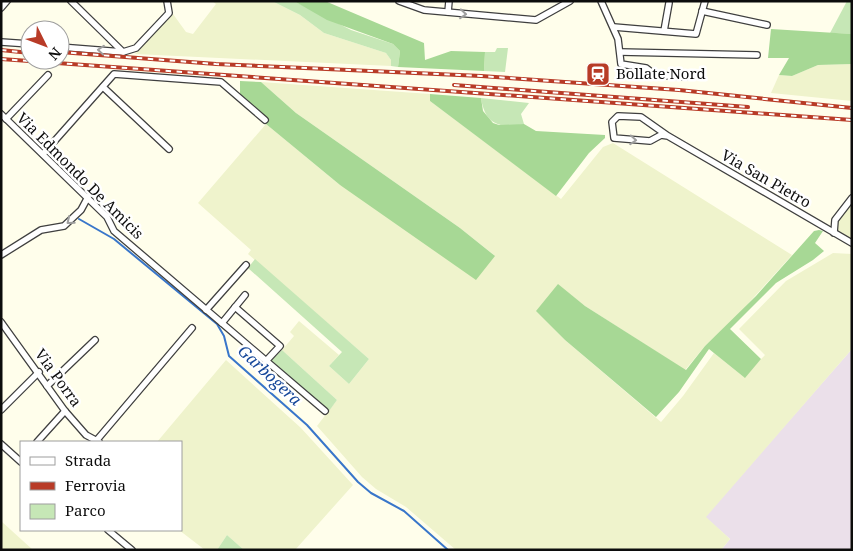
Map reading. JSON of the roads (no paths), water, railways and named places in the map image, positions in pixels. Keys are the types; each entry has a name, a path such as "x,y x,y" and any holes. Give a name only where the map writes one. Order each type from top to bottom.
{"street":[{"path":"1,8 7,1"},
{"path":"70,1 123,52"},
{"path":"70,48 123,52 136,48 169,13 167,1"},
{"path":"399,1 424,10 536,20 570,1"},
{"path":"448,12 449,1"},
{"path":"601,1 614,27 623,66 646,68 655,75 688,78"},
{"path":"614,27 696,34 704,1"},
{"path":"664,32 669,3"},
{"path":"702,11 767,25"},
{"path":"1,42 20,43"},
{"path":"620,52 757,55"},
{"path":"43,154 114,74 221,82 265,120"},
{"path":"4,117 48,76"},
{"path":"103,87 169,149"},
{"name":"Via San Pietro","path":"668,136 663,135 650,141 614,138 612,122 618,116 641,117 668,136 852,243"},
{"name":"Via Edmondo De Amicis","path":"4,117 88,197 107,217 114,231 324,411"},
{"path":"1,255 42,230 64,226 81,210 88,197"},
{"path":"834,233 835,220 852,198"},
{"path":"206,310 246,265"},
{"path":"222,323 246,295"},
{"path":"235,307 280,346 266,361"},
{"name":"Via Porra","path":"1,322 39,372 65,411 86,434 97,441"},
{"path":"97,441 192,328"},
{"path":"47,386 95,340"},
{"path":"1,410 39,372"},
{"path":"38,441 65,411"},
{"path":"1,444 20,461"},
{"path":"109,531 132,550"}],"waterway":[{"name":"Garbogera","path":"79,219 114,239 217,324 224,336 229,356 307,425 358,482 371,493 404,511 448,550"}],"railway":[{"path":"1,50 20,52"},
{"path":"70,53 216,64 481,76 679,90 852,108"},
{"path":"1,59 852,120"},
{"path":"454,85 748,107"}],"place":[{"name":"Bollate Nord","path":"598,74"}]}
